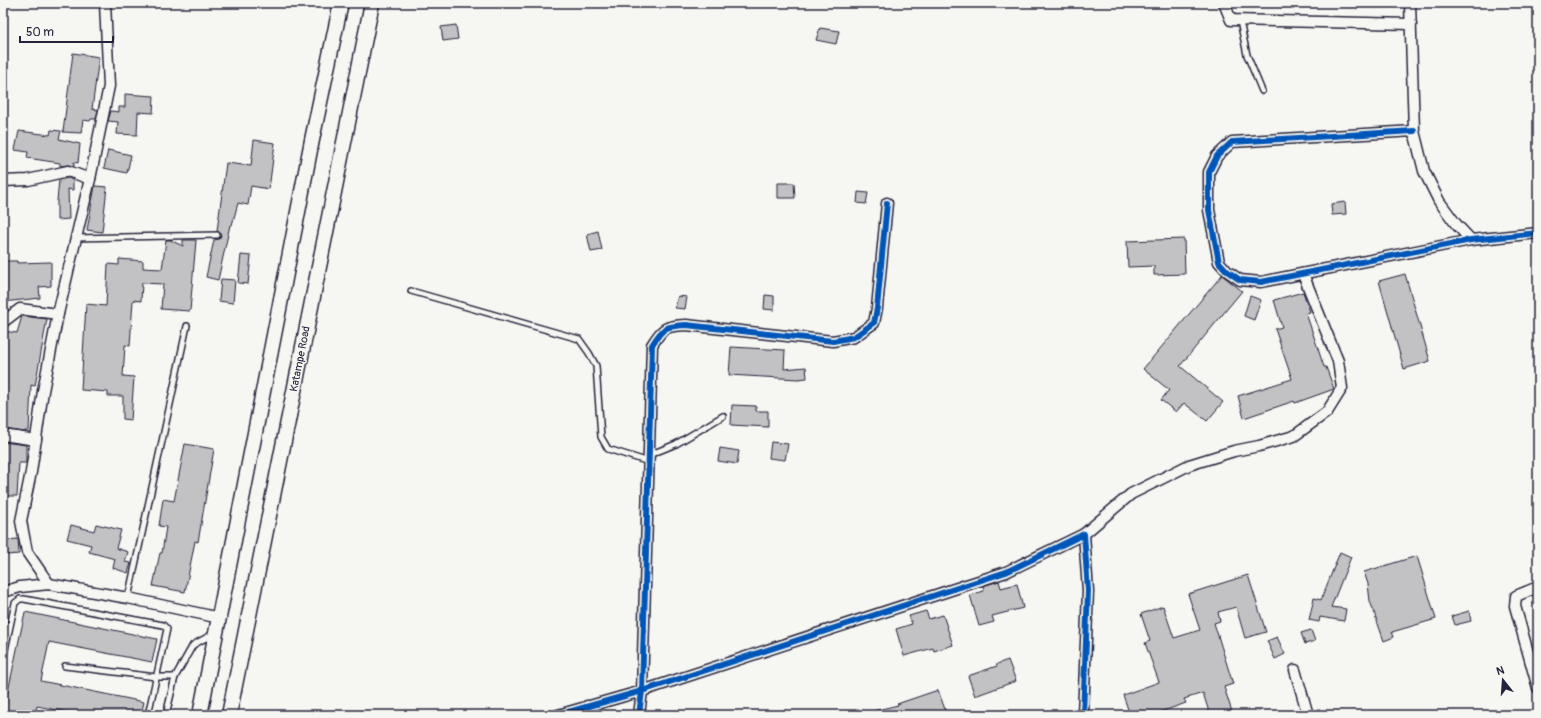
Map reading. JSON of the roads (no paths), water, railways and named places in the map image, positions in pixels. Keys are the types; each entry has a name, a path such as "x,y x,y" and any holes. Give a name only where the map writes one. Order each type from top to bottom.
{"main road":[{"path":"200,715 312,140 341,3"},
{"name":"Katampe Road","path":"229,715 372,3"}],"street":[{"path":"49,584 27,552 21,521 31,472 43,391 58,314 90,179 109,86 105,3"},
{"path":"1224,3 1231,20 1411,24"},
{"path":"1410,3 1414,131 1424,171 1439,201 1456,224 1471,240"},
{"path":"1414,131 1232,142 1218,156 1210,172 1209,210 1219,262 1227,271 1240,280 1261,282 1471,240 1538,233"},
{"path":"3,181 28,180 68,171 90,179"},
{"path":"639,715 642,691 652,345 660,332 670,326 686,325 833,341 854,336 874,323 877,308 887,203"},
{"path":"558,715 590,710 642,691 1006,572 1084,534 1131,494 1182,468 1234,451 1259,446 1294,436 1327,412 1342,388 1338,361 1303,274"},
{"path":"3,322 20,309 58,314"},
{"path":"3,434 36,440"},
{"path":"1083,715 1088,591 1084,534"},
{"path":"3,592 20,587 49,584 128,598 218,624"},
{"path":"1538,587 1516,596 1515,606 1538,688"},
{"path":"1295,670 1308,715"}],"lane":[{"path":"1240,21 1247,55 1262,91"},
{"path":"75,238 217,235"},
{"path":"411,291 579,339 596,366 602,437 608,449 649,458 723,416"},
{"path":"128,598 186,326"},
{"path":"3,660 15,603 20,599 163,625 167,629 148,715"},
{"path":"166,715 175,677 193,645 218,624"},
{"path":"65,666 156,677 175,677"}]}
